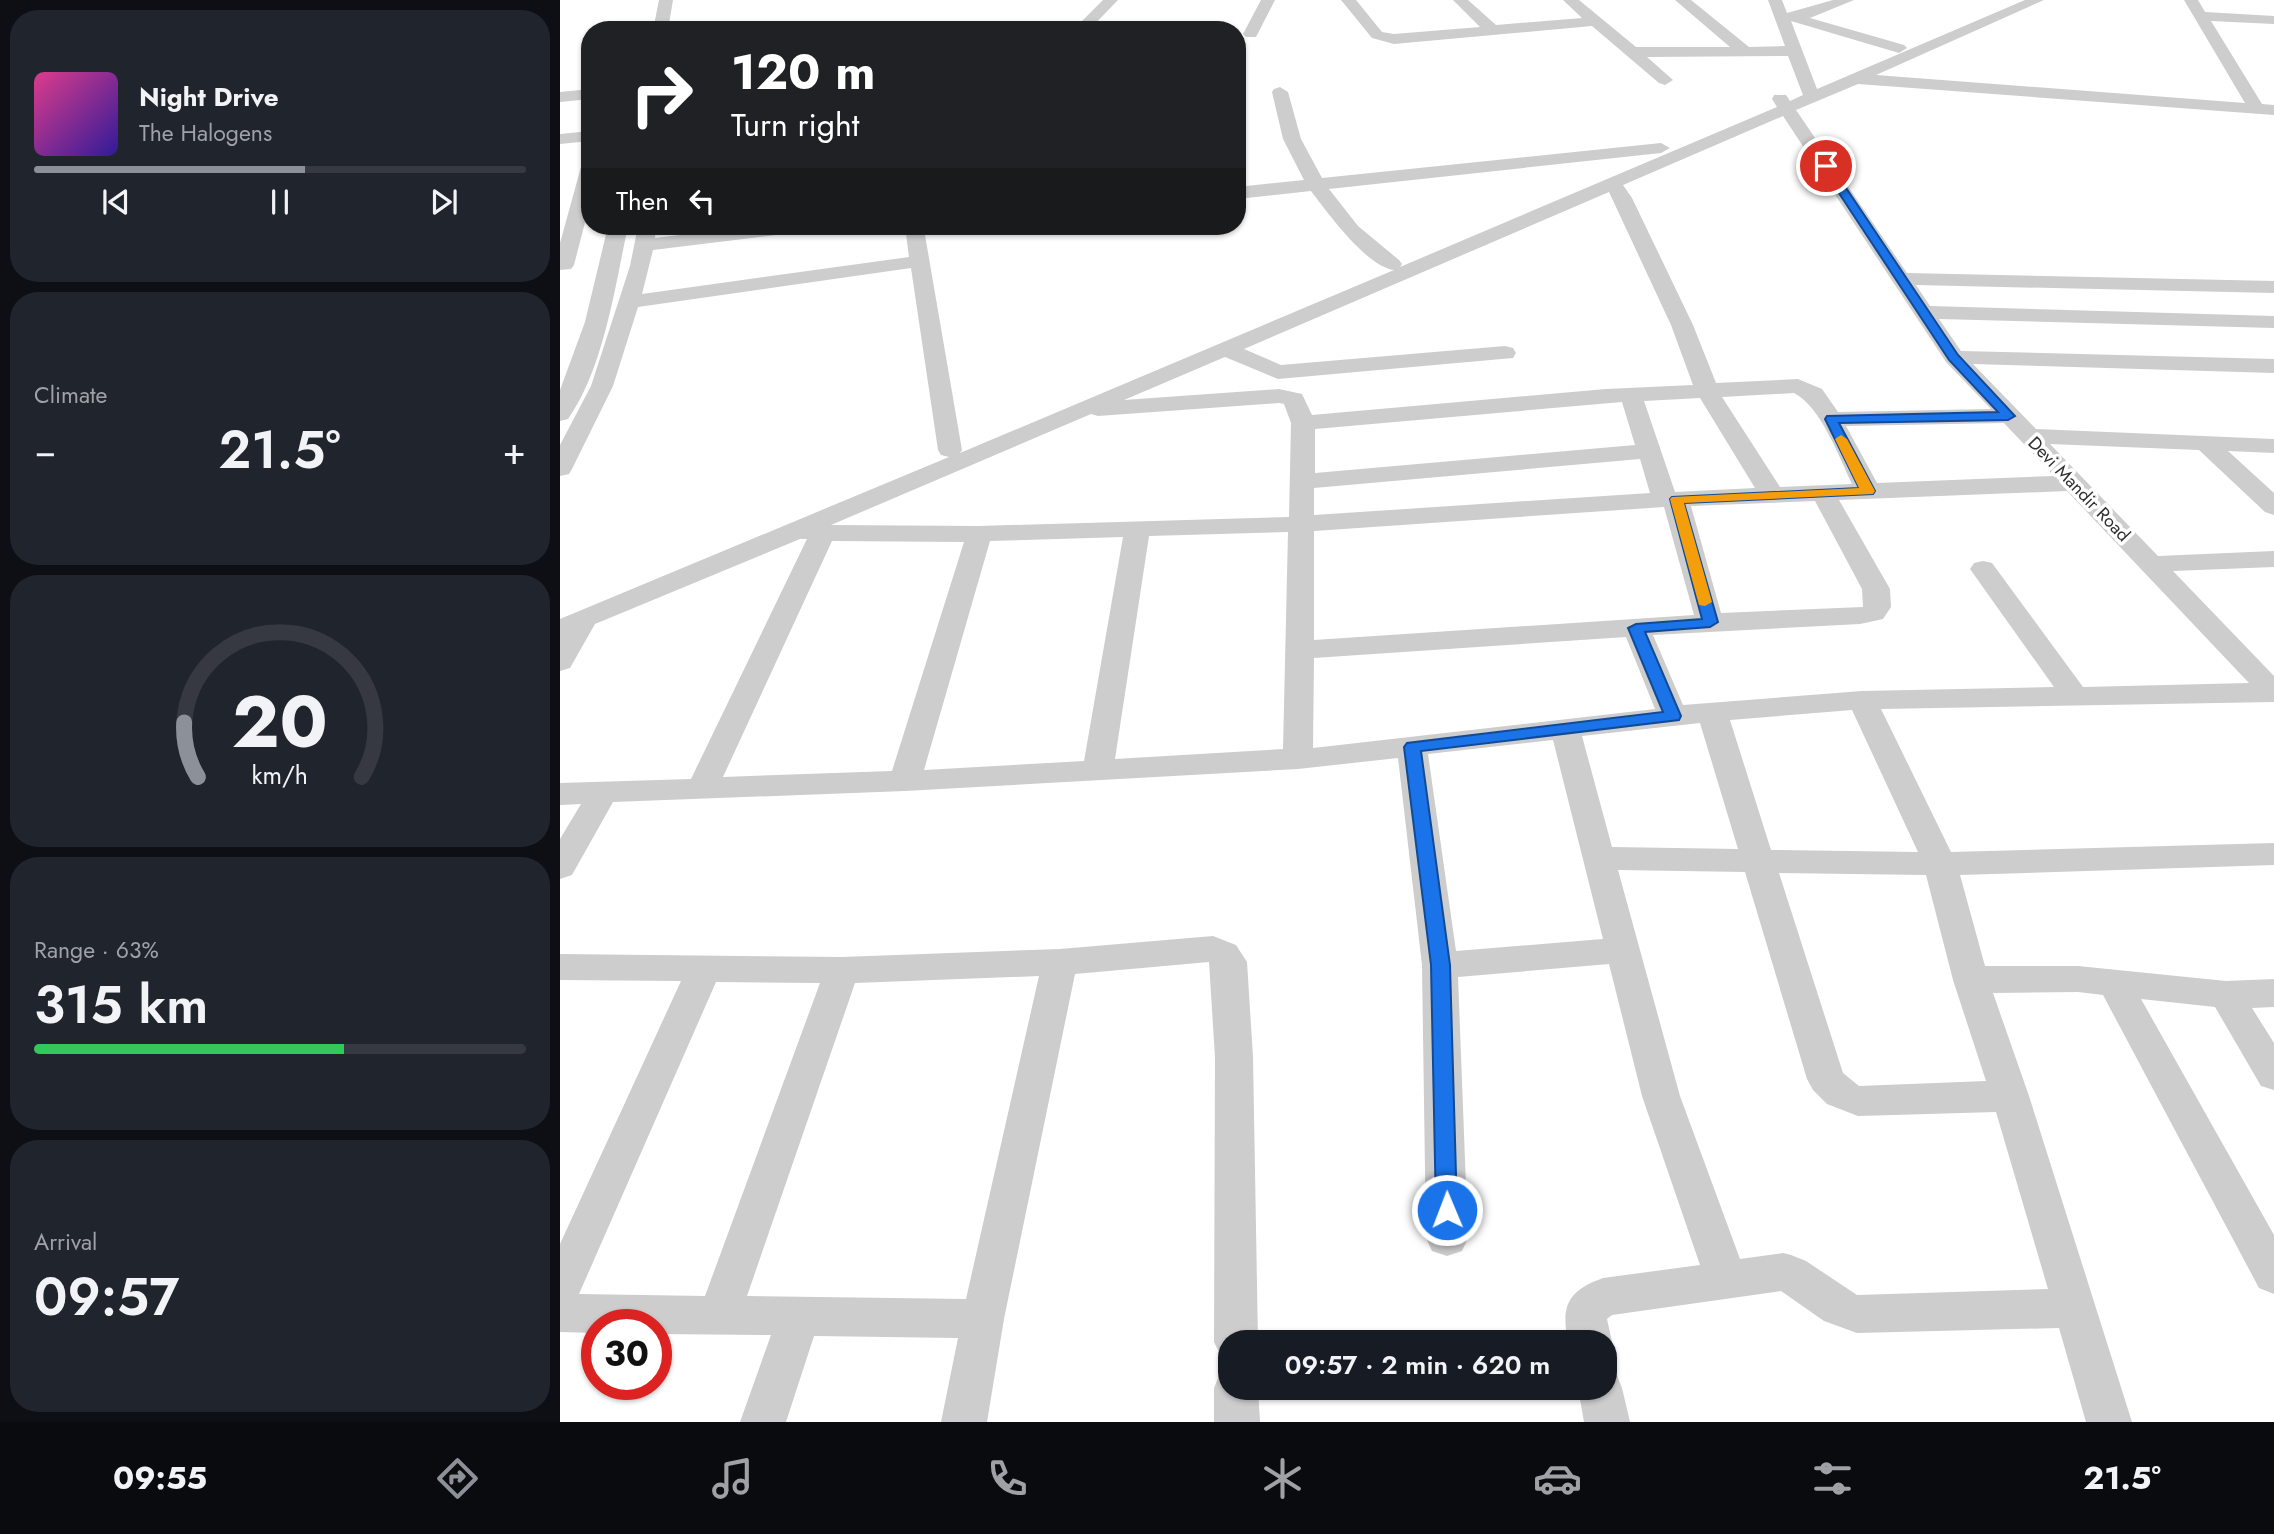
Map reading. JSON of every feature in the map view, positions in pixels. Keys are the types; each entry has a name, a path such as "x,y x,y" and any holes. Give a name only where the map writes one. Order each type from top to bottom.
{"street":[{"path":"662,21 666,0"},
{"path":"1089,21 1111,0"},
{"path":"1246,31 1268,0"},
{"path":"1348,0 1377,35 1384,38 1596,21"},
{"path":"1460,0 1492,30"},
{"path":"1570,0 1665,80"},
{"path":"1682,0 1745,51"},
{"path":"1783,11 1847,0"},
{"path":"1811,93 1899,48 2008,0"},
{"path":"568,621 950,450 1661,148 1856,79 2037,0"},
{"path":"2191,0 2256,108"},
{"path":"1783,11 1899,48"},
{"path":"1783,11 1794,51 1811,93"},
{"path":"2201,16 2274,20"},
{"path":"1246,34 1274,35"},
{"path":"1632,52 1794,51"},
{"path":"1856,79 2274,110"},
{"path":"1280,92 1292,139 1316,185 1351,230 1392,264"},
{"path":"560,97 581,95"},
{"path":"568,621 810,532 1080,409 1404,274 1783,104"},
{"name":"Devi Mandir Road","path":"1783,104 1954,357 2151,565 2269,682"},
{"path":"560,139 581,137"},
{"path":"1246,193 1661,148"},
{"path":"1611,182 1623,198 1682,325 1708,393 1773,495"},
{"path":"581,198 562,265 610,261 644,243 717,235"},
{"path":"560,414 572,390 600,304 616,235"},
{"path":"916,235 950,450"},
{"path":"560,468 602,386 629,302 644,243"},
{"path":"629,302 920,261"},
{"path":"1902,279 2274,288"},
{"path":"1924,312 2274,322"},
{"path":"1223,348 1278,372 1505,353"},
{"path":"1954,357 2274,366"},
{"path":"1303,423 1631,395 1708,393 1798,386 1814,394 1831,419 1868,491"},
{"path":"1631,395 1649,451 1671,500 1710,622"},
{"path":"1049,408 1120,409 1279,396 1294,399 1303,423 1298,759"},
{"path":"1831,419 2008,416"},
{"path":"2027,436 2274,446"},
{"path":"2204,442 2274,507"},
{"path":"1302,482 1649,451"},
{"path":"810,532 979,534 1301,524 1671,500 2072,482"},
{"path":"1299,650 1710,622 1860,616 1873,613 1877,607 1876,589 1823,493"},
{"path":"1098,770 1137,529"},
{"path":"702,789 810,532"},
{"path":"905,781 979,534"},
{"path":"2151,565 2274,559"},
{"path":"1983,569 2075,696"},
{"path":"560,662 568,621"},
{"path":"1636,628 1673,716"},
{"path":"560,794 905,781 1298,759 1673,716 1862,700 2075,696 2269,682"},
{"path":"1862,700 1940,864 1971,980 2010,1096 2109,1422"},
{"path":"1712,712 1826,1079 1835,1091 1858,1101 2010,1096"},
{"path":"1564,729 1661,1096 1726,1279"},
{"path":"1412,747 1440,965 1447,1238"},
{"path":"560,867 603,793"},
{"path":"1599,858 1940,864 2274,854"},
{"path":"560,967 842,970 1060,962 1213,949 1224,954 1229,962 1234,1058 1236,1330"},
{"path":"1440,965 1623,950"},
{"path":"964,1422 983,1318 1060,962"},
{"path":"560,1290 704,969"},
{"path":"719,1315 842,970"},
{"path":"1971,980 2078,979 2226,995 2274,993"},
{"path":"2114,983 2274,1275"},
{"path":"2226,995 2274,1075"},
{"path":"1588,1330 1585,1316 1592,1305 1603,1297 1783,1272 1791,1274 1839,1307 1857,1314 2074,1308"},
{"path":"560,1313 983,1318"},
{"path":"763,1422 799,1316"},
{"path":"1236,1400 1237,1422"},
{"path":"1602,1400 1607,1422"}],"slow traffic":[{"path":"1705,602 1676,499 1868,491 1841,439"}],"route":[{"path":"1447,1210 1440,965 1412,747 1673,716 1636,628 1710,622 1676,499 1868,491 1831,419 2008,416 1954,357 1826,166"}]}
